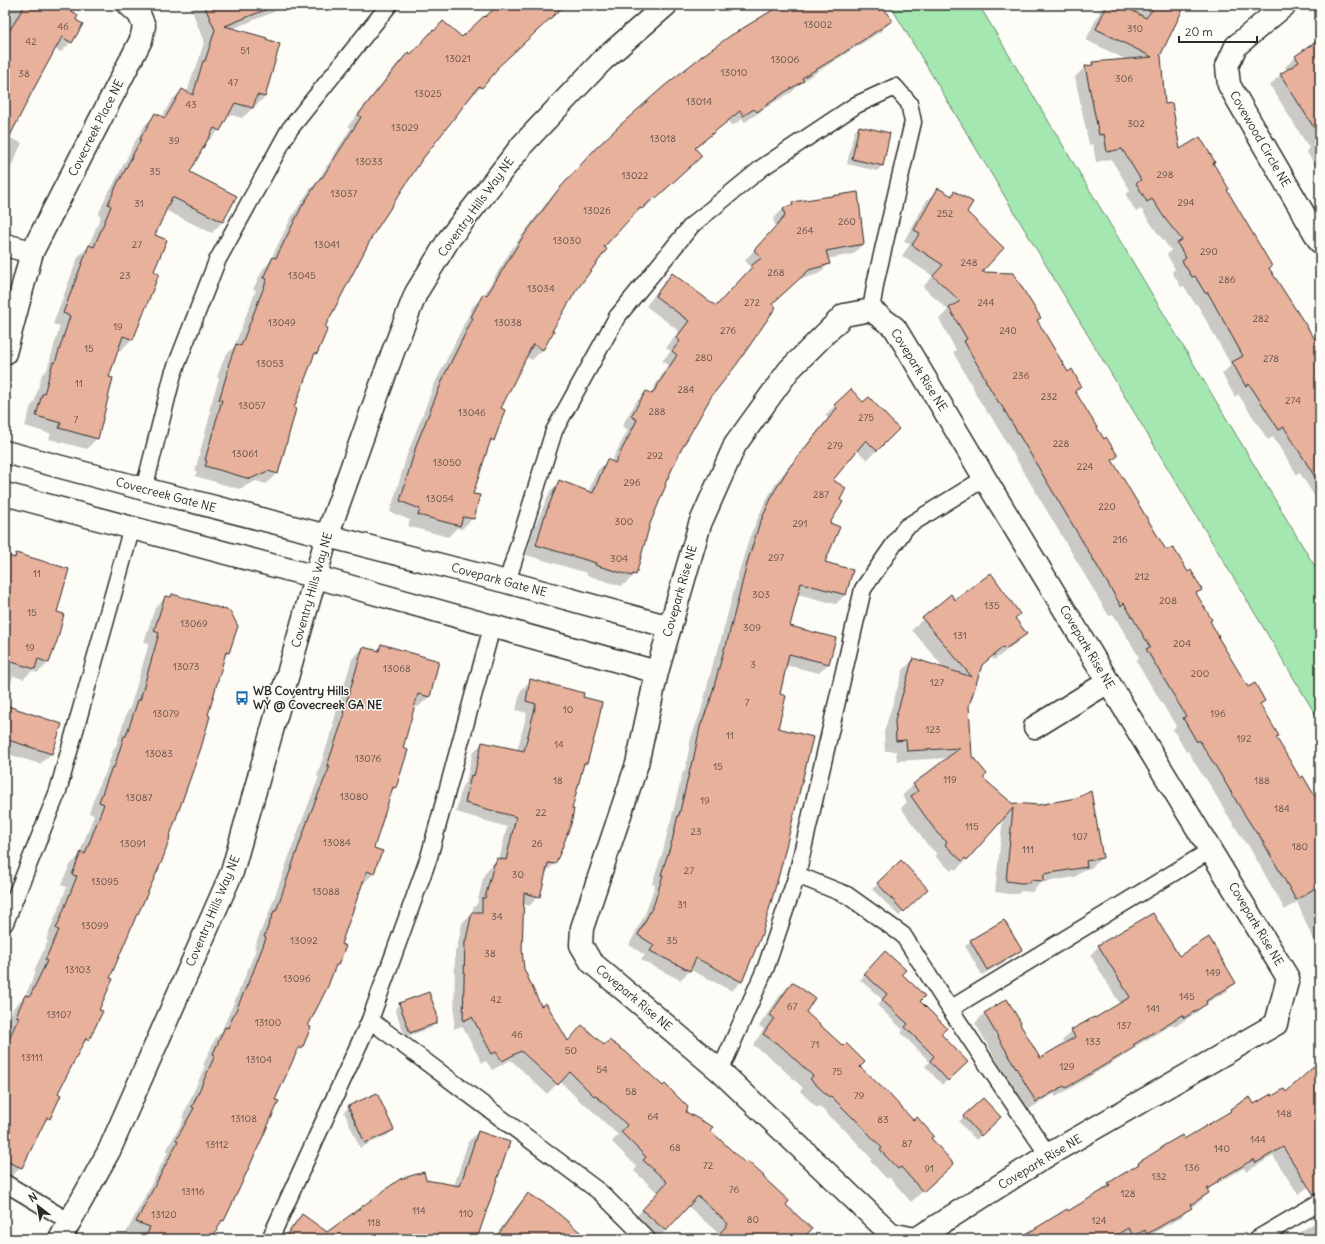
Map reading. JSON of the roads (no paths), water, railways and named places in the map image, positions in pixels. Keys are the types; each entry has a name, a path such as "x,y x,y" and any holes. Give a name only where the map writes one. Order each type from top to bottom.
{"street":[{"name":"Covecreek Place NE","path":"5,353 32,252 141,40 144,26 138,14 129,5"},
{"name":"Coventry Hills Way NE","path":"65,1231 109,1151 232,872 327,536 394,349 416,293 450,239 523,144 603,60 666,5"},
{"name":"Covewood Circle NE","path":"1284,5 1236,46 1227,66 1229,85 1320,242"},
{"path":"5,246 32,252"},
{"name":"Covepark Rise NE","path":"871,310 895,328 1288,978 1276,1024 1048,1155 916,1239 891,1234 720,1071 591,962 582,945 582,928 637,764 657,672 700,524 735,445 789,370 844,315 871,310"},
{"name":"Covecreek Gate NE","path":"5,452 327,536"},
{"path":"5,494 316,577 657,672"},
{"name":"Covepark Gate NE","path":"327,536 507,582 670,627"},
{"path":"1035,727 1108,682"}],"lane":[{"path":"144,489 173,374 217,261 289,130 389,5"},
{"path":"507,582 554,431 617,317 692,225 763,167 856,105 894,87 909,103 913,122 876,280 871,310"},
{"path":"720,1071 766,967 797,875 863,589 906,527 985,478"},
{"path":"5,923 58,791 132,527"},
{"path":"270,1239 370,1020 429,857 492,627"},
{"path":"950,1009 1211,850"},
{"path":"797,875 847,896 903,935 950,1009 1048,1155"},
{"path":"370,1020 602,1193 647,1239"},
{"path":"5,1183 65,1231"},
{"path":"1257,1239 1320,1202"}],"place":[{"name":"WB Coventry Hills WY @ Covecreek GA NE","path":"242,698"}]}
